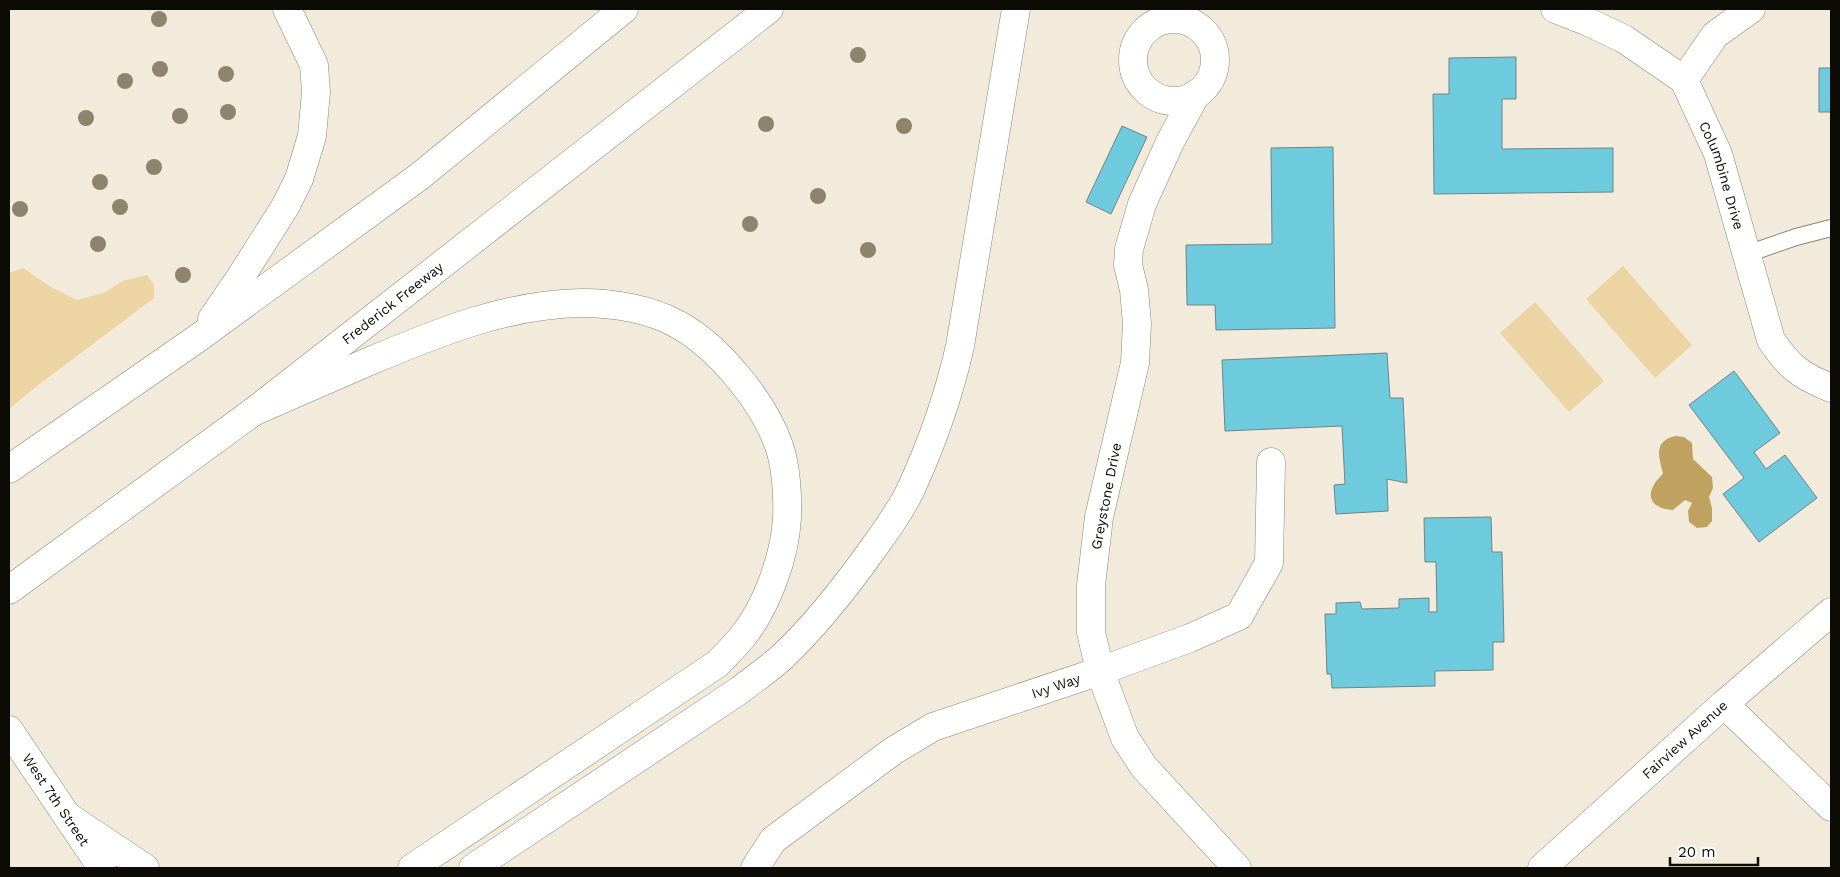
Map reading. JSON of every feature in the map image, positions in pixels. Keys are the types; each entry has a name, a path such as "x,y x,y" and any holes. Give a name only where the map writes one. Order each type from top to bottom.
{"main road":[{"path":"198,338 240,278 285,207 299,179 312,136 316,92 314,65 287,9"},
{"path":"9,469 198,338 420,176 624,9"},
{"name":"Frederick Freeway","path":"9,589 253,412 769,9"},
{"path":"473,868 740,690 781,658 820,618 883,535 910,491 933,436 952,383 960,346 1016,9"},
{"path":"1555,9 1624,39 1684,80 1715,35 1751,9"},
{"name":"Greystone Drive","path":"1168,14 1196,26 1206,35 1212,46 1215,60 1212,73 1206,85 1196,94 1184,100 1170,101 1157,98 1137,80 1133,67 1133,53 1137,40 1146,30 1168,14"},
{"name":"Columbine Drive","path":"1684,80 1718,154 1771,340 1790,366 1801,375 1831,388"},
{"name":"Greystone Drive","path":"1196,94 1170,142 1142,204 1129,249 1128,265 1134,290 1137,323 1135,363 1099,517 1091,585 1091,632 1100,671 1125,738 1144,767 1237,868"},
{"path":"253,412 456,326 536,306 585,303 615,306 651,313 677,324 709,347 736,374 759,406 779,446 785,475 787,518 781,553 766,597 744,635 717,664 412,868"},
{"name":"Ivy Way","path":"755,868 772,840 893,751 933,727 1100,671 1190,638 1238,616 1269,563 1271,462"},
{"name":"Fairview Avenue","path":"1542,868 1724,704 1831,612"},
{"path":"1724,704 1831,807"},
{"name":"West 7th Street","path":"9,730 102,868"},
{"path":"67,816 145,868"}],"lane":[{"path":"1747,254 1796,237 1831,228"}],"shaded area":[{"path":"1623,266 1692,345 1655,378 1586,299"},
{"path":"23,268 51,287 77,300 103,293 123,281 147,275 154,285 154,298 9,409 9,273"},
{"path":"1535,302 1604,381 1569,412 1500,333"},
{"path":"1675,436 1684,437 1692,443 1693,459 1712,477 1713,488 1709,497 1712,508 1712,521 1707,527 1697,528 1689,522 1688,511 1692,503 1685,500 1673,510 1657,506 1651,499 1652,489 1663,473 1659,450 1668,438"}],"building":[{"path":"1516,57 1516,99 1502,99 1502,149 1613,148 1613,192 1434,194 1433,94 1449,94 1449,58"},
{"path":"1819,68 1831,68 1831,112 1819,112"},
{"path":"1122,126 1147,137 1111,214 1086,202"},
{"path":"1333,147 1335,328 1216,330 1215,305 1187,305 1186,245 1272,244 1271,148"},
{"path":"1387,353 1390,398 1403,398 1407,483 1387,479 1388,511 1336,514 1334,485 1345,484 1342,426 1225,431 1222,360"},
{"path":"1734,371 1780,433 1754,452 1766,469 1785,455 1817,498 1759,542 1723,494 1744,478 1689,405"},
{"path":"1491,517 1492,552 1502,552 1504,642 1493,642 1493,670 1435,671 1435,686 1332,688 1331,674 1327,674 1325,614 1336,614 1336,603 1360,602 1362,609 1399,608 1399,599 1429,598 1429,612 1437,612 1436,562 1425,562 1424,518"}]}
